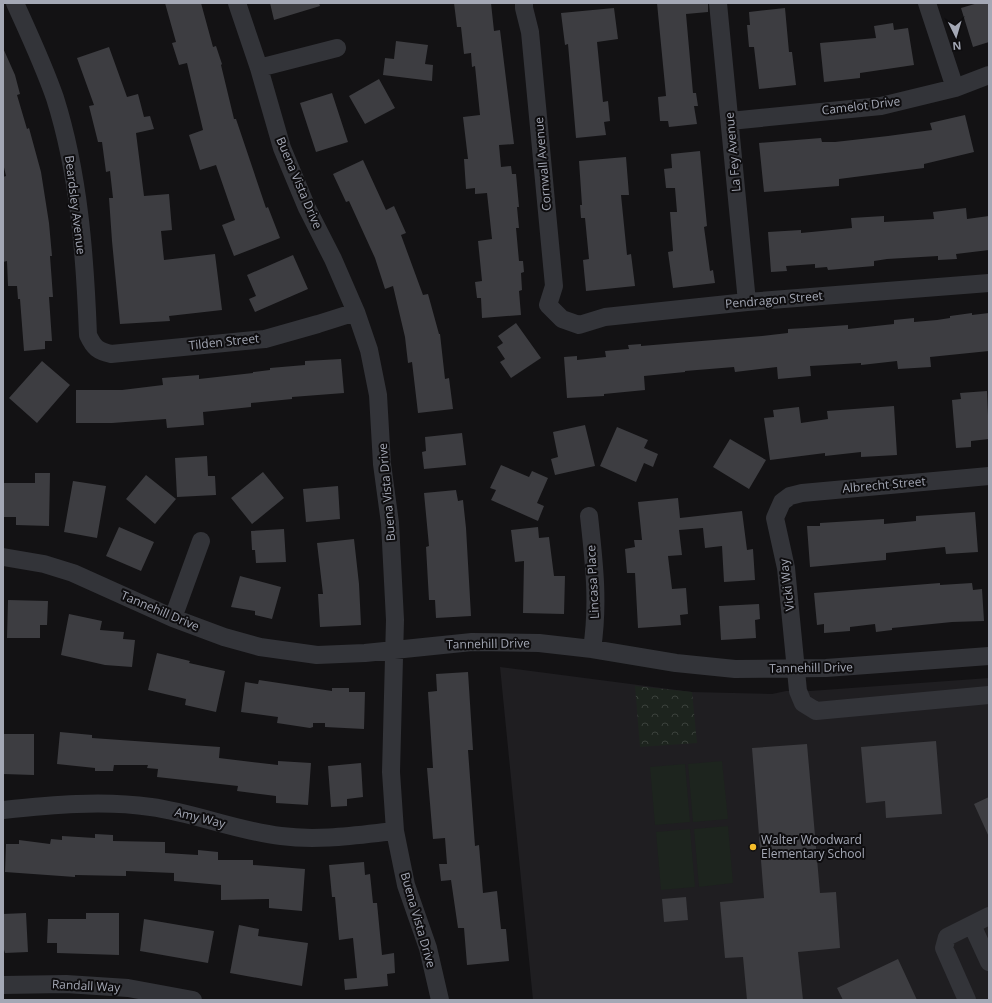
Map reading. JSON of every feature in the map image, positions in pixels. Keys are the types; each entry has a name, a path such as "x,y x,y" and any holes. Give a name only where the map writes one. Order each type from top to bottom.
{"street":[{"name":"Beardsley Avenue","path":"15,3 40,59 64,130 76,195 88,335 92,344"},
{"name":"Buena Vista Drive","path":"237,3 259,68 282,148 307,208 333,259 356,312 369,350 378,396 382,464 390,523 394,649 391,772 396,831 406,885 428,948 440,1000"},
{"name":"Cornwall Avenue","path":"524,3 530,32 554,286 548,305 562,319"},
{"name":"La Fey Avenue","path":"718,3 747,302"},
{"path":"927,3 955,88"},
{"path":"259,68 337,48"},
{"name":"Camelot Drive","path":"730,121 881,106 955,88 989,75"},
{"name":"Pendragon Street","path":"562,319 579,325 605,317 747,302 989,283"},
{"name":"Tilden Street","path":"92,344 100,352 111,354 265,339 356,312"},
{"name":"Albrecht Street","path":"782,502 790,496 802,492 989,476"},
{"name":"Vicki Way","path":"782,502 775,518 786,568 795,668 798,691 803,703 816,711 989,695"},
{"name":"Lincasa Place","path":"589,516 596,586 596,619 592,649"},
{"path":"173,618 201,541"},
{"name":"Tannehill Drive","path":"3,557 44,564 73,573 173,618 224,637 260,647 317,655 472,642 539,643 592,649 676,664 734,669 865,666 989,656"},
{"name":"Amy Way","path":"3,810 42,806 109,804 152,807 281,836 320,839 396,831"},
{"path":"967,1000 944,948 947,937 989,916"},
{"path":"972,925 989,962"},
{"name":"Randall Way","path":"3,985 66,984 128,988 193,1000"}],"shaded area":[{"name":"Walter Woodward Elementary School","path":"500,667 692,692 772,694 786,691 810,691 989,678 989,1000 533,1000"}],"green space":[{"path":"635,686 692,692 697,743 640,747"},
{"path":"722,761 728,819 693,822 688,764"},
{"path":"685,764 690,822 655,825 650,767"},
{"path":"728,826 733,883 699,887 694,829"},
{"path":"690,829 695,887 661,890 656,832"}],"building":[{"path":"165,3 201,3 213,47 216,46 222,64 234,119 236,119 266,208 268,207 280,238 234,256 222,225 235,220 216,165 200,170 189,135 203,130 187,63 179,65 172,43 176,42"},
{"path":"270,3 319,3 320,6 274,20"},
{"path":"454,3 491,3 494,31 500,30 514,144 499,145 501,167 511,166 512,174 516,174 519,228 516,228 519,261 523,261 524,272 521,273 522,290 519,291 521,315 482,318 481,298 477,298 475,282 482,281 478,241 492,239 487,193 475,194 475,188 466,189 464,159 468,159 463,117 480,115 475,66 472,67 471,53 464,54 461,27 457,27"},
{"path":"657,3 708,3 708,12 686,14 693,93 696,93 698,106 694,106 697,124 669,127 668,121 660,121 658,97 666,96"},
{"path":"978,3 989,3 989,42 973,47 961,8"},
{"path":"614,8 618,39 597,42 603,102 608,101 610,121 604,122 606,135 576,138 568,44 565,45 561,13"},
{"path":"785,8 789,52 792,52 796,85 759,89 754,47 749,47 747,25 750,25 749,12"},
{"path":"893,23 894,30 908,28 914,65 860,73 860,78 824,82 820,43 876,38 874,26"},
{"path":"396,41 428,45 425,64 433,65 432,81 383,75 385,58 394,59"},
{"path":"109,47 127,97 138,94 144,117 150,116 154,129 136,133 144,196 169,194 172,230 161,231 164,260 215,254 222,310 169,316 170,321 120,324 109,198 113,198 110,171 106,172 102,142 98,142 89,106 94,105 77,58"},
{"path":"3,48 15,75 20,94 17,95 27,129 29,128 41,172 49,223 52,256 50,256 53,297 49,297 52,341 45,341 45,349 24,351 20,299 18,299 17,286 8,286 7,261 3,262 3,177 6,176 3,163"},
{"path":"379,79 395,108 365,124 349,96"},
{"path":"332,93 348,142 316,152 300,103"},
{"path":"965,115 974,152 924,164 924,168 839,179 839,186 764,192 759,143 821,138 822,142 835,142 888,136 932,130 930,123"},
{"path":"700,151 707,226 704,227 710,271 713,270 715,283 673,288 668,252 673,251 670,212 677,212 675,188 666,188 664,169 672,168 671,154"},
{"path":"626,157 629,195 621,195 627,255 631,254 635,286 586,291 583,260 589,259 585,218 581,218 580,205 582,205 579,161"},
{"path":"363,160 386,210 394,206 406,233 401,235 423,295 428,294 440,334 445,379 449,378 453,409 418,413 412,362 408,363 405,337 393,286 385,289 375,258 349,201 346,202 333,174"},
{"path":"966,208 967,219 989,216 989,250 956,254 957,259 938,260 938,256 887,259 874,261 874,266 828,270 827,267 815,268 815,264 786,266 787,271 771,272 768,232 801,230 801,233 852,228 851,218 884,216 884,222 934,219 933,212"},
{"path":"293,255 308,289 255,312 249,299 256,296 247,275"},
{"path":"972,313 972,315 989,313 989,351 930,357 931,367 898,369 897,361 861,365 861,363 810,366 811,376 778,379 777,367 735,372 734,367 685,371 644,376 645,390 604,394 604,396 567,398 564,357 577,356 577,360 606,357 605,351 629,349 628,345 641,344 641,346 762,336 788,333 788,329 848,325 848,329 894,324 894,320 914,318 914,322 937,320 950,318 950,316"},
{"path":"516,323 541,358 511,378 500,362 505,359 497,347 503,343 498,336"},
{"path":"341,359 344,393 292,397 292,399 251,403 251,407 203,412 204,425 167,428 166,419 112,423 76,423 76,390 122,390 163,385 162,378 199,375 199,379 253,373 270,370 270,368 305,365 305,361"},
{"path":"42,361 70,385 37,423 9,398"},
{"path":"987,391 989,439 971,441 971,447 956,448 952,400 961,399 960,393"},
{"path":"894,406 897,455 861,457 861,452 825,456 825,453 770,460 764,418 774,417 773,410 799,407 801,423 828,419 827,411"},
{"path":"585,425 595,466 555,475 551,459 558,457 553,432"},
{"path":"617,427 648,440 644,448 658,454 653,467 644,463 636,482 600,466"},
{"path":"462,433 466,465 424,469 422,452 426,451 425,437"},
{"path":"730,439 766,460 749,489 713,467"},
{"path":"207,456 208,476 215,476 216,495 177,497 175,458"},
{"path":"501,465 529,477 532,471 548,478 537,503 544,506 538,521 491,500 496,490 490,488"},
{"path":"263,472 284,498 252,524 231,498"},
{"path":"35,473 50,473 49,526 16,525 16,517 3,517 3,483 35,483"},
{"path":"146,475 176,499 155,524 126,499"},
{"path":"73,481 106,486 97,538 64,532"},
{"path":"338,486 340,519 306,522 303,489"},
{"path":"456,490 458,501 463,500 471,616 436,618 435,600 429,600 426,547 429,546 424,493"},
{"path":"678,498 680,518 742,511 747,550 753,549 755,580 724,582 722,546 705,548 703,528 679,530 682,555 668,556 672,589 686,588 688,614 680,615 681,625 638,628 635,573 627,573 625,549 635,547 634,540 642,540 638,502"},
{"path":"975,512 978,552 946,554 945,547 886,553 886,560 810,567 807,526 820,526 820,523 884,519 884,524 916,521 916,516"},
{"path":"119,527 154,542 141,571 106,556"},
{"path":"538,527 539,538 549,537 554,576 565,576 564,614 523,613 524,561 515,562 511,530"},
{"path":"284,529 286,562 256,563 255,550 252,550 251,531"},
{"path":"354,539 359,584 361,625 320,627 318,594 323,594 317,543"},
{"path":"240,576 281,587 272,619 255,615 255,611 231,607"},
{"path":"940,583 940,585 972,583 973,590 982,589 984,621 952,622 892,628 892,630 876,632 875,624 850,627 850,631 824,633 824,624 817,625 814,593"},
{"path":"8,600 48,601 47,625 40,625 40,638 7,638"},
{"path":"759,604 760,619 755,620 756,638 721,640 719,606"},
{"path":"69,614 102,621 100,630 124,632 123,639 135,640 132,667 105,665 61,655"},
{"path":"157,653 190,661 189,663 225,671 216,712 185,705 186,699 148,690"},
{"path":"468,672 473,750 468,750 475,846 479,845 483,893 497,891 501,929 506,929 509,961 467,965 464,928 458,928 451,880 441,881 439,864 447,864 445,838 433,839 427,768 433,768 428,692 437,691 436,674"},
{"path":"259,680 332,691 332,688 349,688 349,692 365,692 364,729 325,727 325,723 313,723 313,727 310,728 277,723 278,717 241,712 245,682 258,684"},
{"path":"60,732 92,735 92,738 220,747 219,758 278,765 278,761 311,763 308,805 276,803 276,796 237,791 238,786 157,777 158,769 147,768 148,765 114,765 113,771 95,771 95,768 57,764"},
{"path":"3,734 34,734 34,775 3,774"},
{"path":"936,741 942,814 886,818 885,801 866,803 861,747"},
{"path":"807,744 820,893 836,892 840,948 798,952 803,1000 747,1000 743,957 725,958 720,902 764,898 752,748"},
{"path":"361,763 363,797 347,799 347,806 331,807 328,766"},
{"path":"989,797 989,837 974,804"},
{"path":"95,834 113,835 113,841 165,842 165,853 198,855 198,850 218,852 218,860 253,860 253,865 305,869 302,911 269,908 269,899 221,900 221,885 174,881 174,873 126,871 126,876 75,875 75,877 5,872 6,844 19,844 19,840 50,844 51,839 62,840 62,836 95,838"},
{"path":"364,862 365,875 370,874 373,903 377,903 382,955 394,953 395,973 387,974 388,986 345,990 344,979 357,978 353,938 339,940 335,897 332,897 329,865"},
{"path":"686,897 688,920 664,922 662,899"},
{"path":"26,913 28,952 5,953 3,946 3,914"},
{"path":"86,913 119,913 119,955 57,953 57,943 47,943 48,919 86,919"},
{"path":"144,919 214,931 208,963 140,951"},
{"path":"239,925 259,929 258,936 308,943 302,986 230,973"},
{"path":"898,959 917,1000 843,1000 837,988"}],"place":[{"name":"Walter Woodward Elementary School","path":"753,847"}]}
